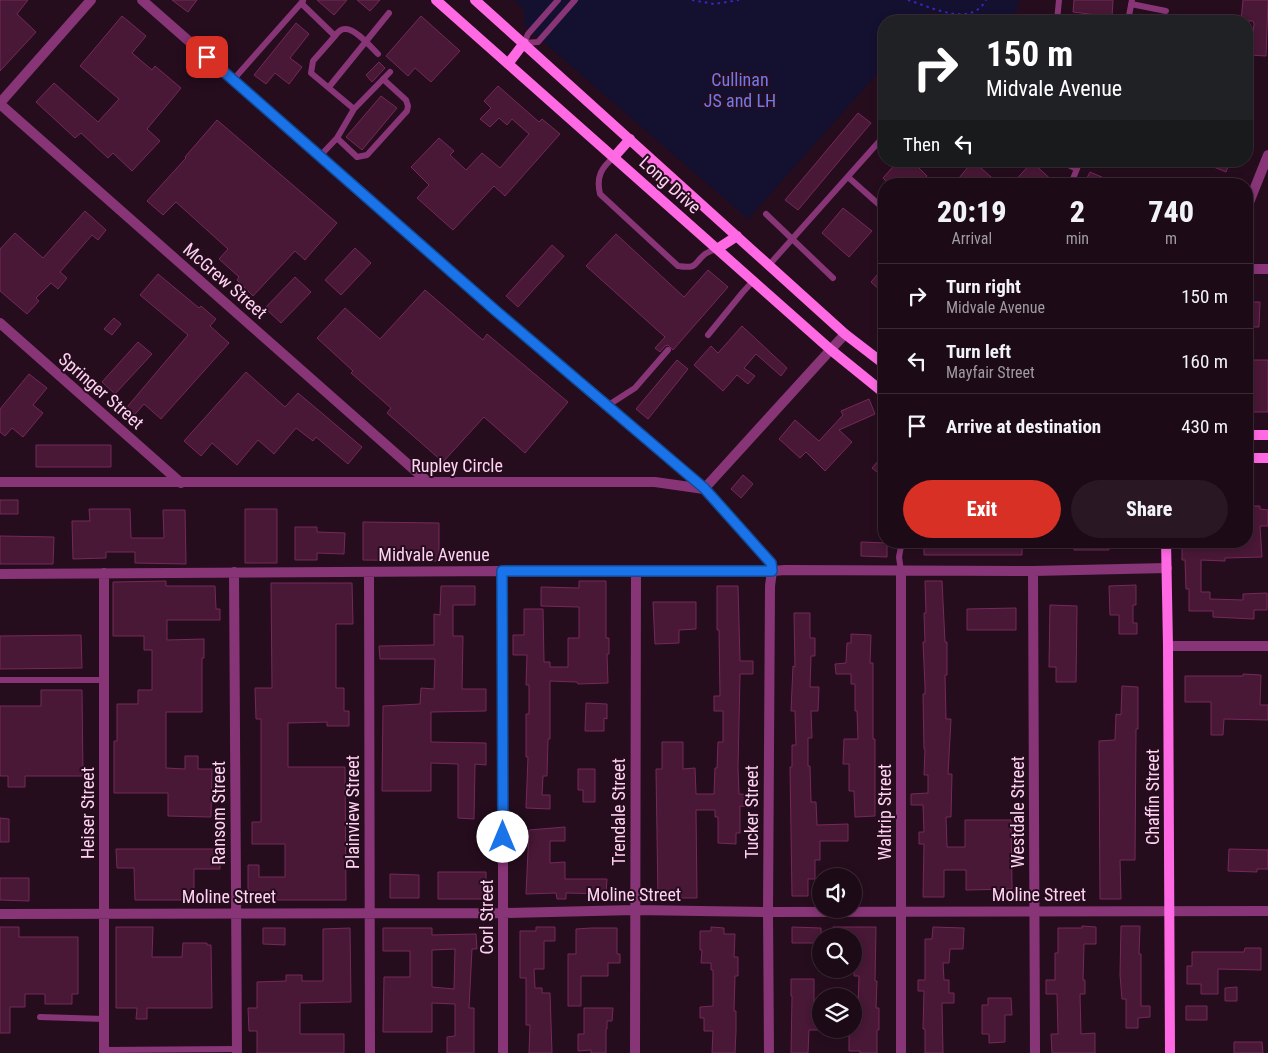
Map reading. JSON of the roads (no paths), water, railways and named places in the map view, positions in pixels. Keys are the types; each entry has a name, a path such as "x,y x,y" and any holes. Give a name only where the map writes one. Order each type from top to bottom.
{"main road":[{"name":"Long Drive","path":"436,0 831,350 878,387"},
{"name":"Long Drive","path":"474,0 845,334 878,359"},
{"path":"508,64 524,44"},
{"path":"614,157 630,139"},
{"path":"716,249 737,236"},
{"path":"1253,435 1268,435"},
{"path":"1253,458 1268,458"},
{"name":"Chaffin Street","path":"1166,548 1170,1053"}],"street":[{"path":"0,103 91,0"},
{"path":"142,0 607,406 704,488 771,563 772,571"},
{"name":"McGrew Street","path":"0,103 428,482"},
{"path":"1253,192 1268,155"},
{"path":"1253,269 1268,269"},
{"name":"Springer Street","path":"0,323 181,483"},
{"path":"704,488 845,334"},
{"name":"Rupley Circle","path":"0,482 655,482 704,488"},
{"name":"Midvale Avenue","path":"0,574 786,570 1033,571 1167,568"},
{"name":"Corl Street","path":"502,571 503,1053"},
{"name":"Trendale Street","path":"635,1053 636,571"},
{"name":"Tucker Street","path":"769,1053 770,586 772,571"},
{"name":"Waltrip Street","path":"901,571 902,1053"},
{"name":"Westdale Street","path":"1033,571 1035,1053"},
{"name":"Ransom Street","path":"234,572 237,1051"},
{"name":"Plainview Street","path":"369,572 370,1053"},
{"name":"Heiser Street","path":"104,573 104,1052"},
{"path":"1168,646 1268,646"},
{"name":"Moline Street","path":"0,914 503,913 635,910 768,912 1268,911"}],"lane":[{"path":"558,0 528,34 524,44 538,42 575,0"},
{"path":"1058,15 1060,0"},
{"path":"233,80 303,2 335,36"},
{"path":"1129,15 1132,2 1166,11"},
{"path":"329,87 389,13"},
{"path":"354,109 311,72 313,61 340,31 345,29 354,31 378,54"},
{"path":"320,156 337,138 354,109 390,72"},
{"path":"337,138 357,157 362,157 367,155 407,111 406,100 383,79"},
{"path":"769,265 878,143"},
{"path":"614,157 604,165 599,174 597,184 600,194 678,266 687,267 697,264 705,254 716,249"},
{"path":"1073,167 1077,169 1073,178"},
{"path":"848,177 878,203"},
{"path":"766,214 833,278"},
{"path":"708,335 753,281"},
{"path":"607,406 636,388 668,350"},
{"path":"901,548 899,557 901,571"},
{"path":"0,680 104,680"},
{"path":"40,1017 104,1019"},
{"path":"104,1052 237,1051"}],"park label":[{"name":"Cullinan JS and LH","path":"740,90"}]}
